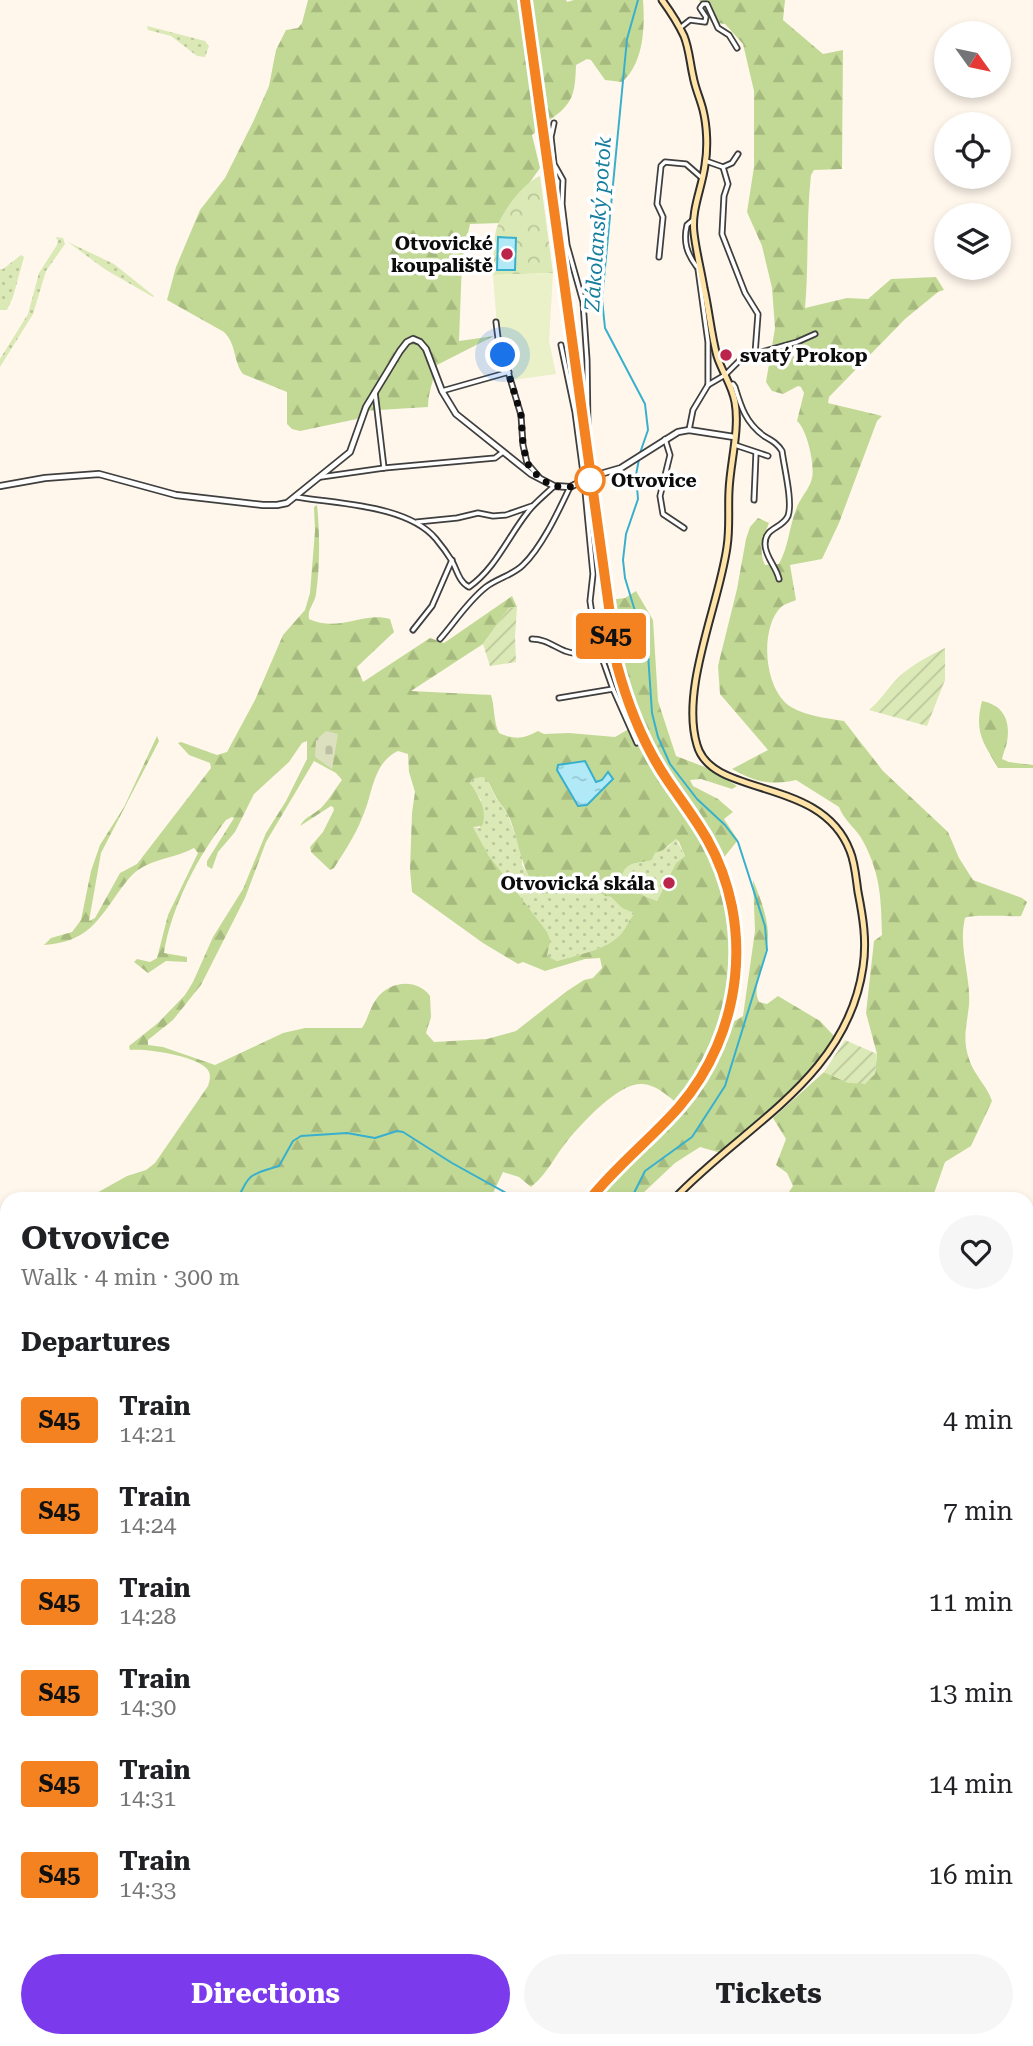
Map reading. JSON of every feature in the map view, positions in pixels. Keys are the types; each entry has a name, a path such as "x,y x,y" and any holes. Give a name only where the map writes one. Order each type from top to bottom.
{"main road":[{"path":"662,0 680,28 687,46 693,80 703,111 706,161 694,220 694,236 718,359 730,385 736,413 728,494 730,522 727,548 713,616 698,664 693,719 696,743 700,753 720,771 748,785 801,800 820,811 835,826 847,844 852,858 864,921 864,956 853,1008 840,1037 827,1057 793,1093 682,1192"}],"street":[{"path":"680,28 690,20 705,22 706,18 700,8 702,4 707,4 719,28 729,35 737,48"},
{"path":"554,123 551,137 554,164 563,180 562,204 568,245 583,302 588,432 594,476"},
{"path":"706,161 723,167 732,163 738,155"},
{"path":"659,257 663,217 657,204 661,166 665,162 686,164 702,178"},
{"path":"723,167 728,184 722,234 745,293 758,314 755,354"},
{"path":"694,220 687,225 685,239 690,257 699,266 708,342 708,385"},
{"path":"496,322 498,338 521,415 527,463 540,479"},
{"path":"689,430 693,410 708,385 725,374 740,359 815,334"},
{"path":"0,486 89,474 109,476 176,495 280,505 297,497 350,452 366,407 400,351 412,339 426,349 442,391 456,414 531,474 554,486 570,487 621,468 636,461 665,439 689,430 733,440 756,453 768,456"},
{"path":"561,345 575,412 584,480 593,574 590,601 600,656 637,743"},
{"path":"442,391 509,372"},
{"path":"730,385 735,387 744,416 759,432 778,444 782,451 789,512 783,523 769,532 765,541 768,558 779,579"},
{"path":"375,392 384,468"},
{"path":"665,439 670,455 660,500 663,514 684,528"},
{"path":"321,477 384,468 495,458 503,452"},
{"path":"754,499 756,453"},
{"path":"297,497 377,509 417,522 434,536 452,560 462,582 469,587 477,582 501,552 533,506 554,486"},
{"path":"440,639 483,590 525,564 570,487"},
{"path":"417,522 478,513 506,515 533,506"},
{"path":"413,630 432,606 452,560"},
{"path":"532,639 542,639 576,654 600,656"},
{"path":"559,698 613,689"}],"green space":[{"path":"308,0 522,0 525,48 538,130 532,135 540,168 501,223 470,224 462,261 459,341 494,336 437,365 428,407 362,411 357,419 300,431 287,424 287,392 243,374 231,342 224,332 167,300 176,267 200,210 225,178 269,86 276,50 286,30 298,28 302,23"},
{"path":"530,0 643,0 642,44 629,74 622,82 605,80 591,60 587,59 576,65 575,83 568,103 548,121"},
{"path":"699,0 785,0 783,20 823,54 843,50 842,169 814,170 811,175 805,308 847,298 868,299 891,279 934,277 944,290 905,319 829,397 828,403 882,416 877,421 839,523 822,559 790,565 796,600 782,606 774,617 767,644 770,674 782,699 803,713 844,721 883,771 948,832 959,858 973,880 1027,902 1021,916 965,918 963,940 969,994 966,1045 971,1065 992,1101 971,1146 945,1162 934,1192 789,1192 793,1186 787,1173 776,1165 786,1139 773,1118 824,1072 849,1083 875,1074 877,1054 866,1013 874,941 882,935 881,910 877,877 870,855 839,807 796,780 763,782 732,769 768,750 720,694 718,666 746,539 750,527 758,518 769,523 762,544 763,560 765,565 779,564 797,507 811,482 813,472 807,439 797,421 804,393 801,387 783,394 772,391 766,382 775,328 772,288 762,246 747,212 754,167 754,91 743,44 725,24 711,22"},
{"path":"147,26 205,41 209,46 205,57 197,56 171,36 148,30"},
{"path":"540,176 553,273 493,275 494,241 498,224 520,191"},
{"path":"55,237 63,238 65,244 46,271 33,314 0,367 0,359 28,314 39,273 57,245 58,240"},
{"path":"68,242 114,264 154,296 106,270"},
{"path":"21,255 24,257 13,297 7,310 0,310 0,269"},
{"path":"553,273 549,341 556,374 513,380 513,368 497,327 493,275"},
{"path":"317,505 319,561 316,594 309,619 331,624 380,617 390,619 394,632 357,667 363,682 430,638 444,643 512,596 517,607 509,608 483,644 411,691 491,695 499,733 514,738 538,731 544,734 615,737 634,726 704,840 719,873 728,906 732,941 731,975 725,1009 714,1043 678,1104 650,1085 640,1084 621,1090 582,1124 531,1187 519,1177 503,1172 493,1192 98,1192 127,1176 146,1170 155,1163 208,1086 210,1074 202,1065 183,1057 159,1052 130,1050 129,1046 158,1023 185,995 193,982 213,937 243,889 266,833 307,759 307,741 302,743 289,762 254,794 235,832 218,852 212,869 207,866 207,861 234,818 232,817 226,820 196,866 179,900 164,953 187,957 187,962 166,961 148,973 134,962 137,959 150,962 157,958 168,915 198,853 194,848 138,870 90,928 71,940 44,945 51,938 72,932 81,920 91,871 100,845 124,807 157,736 159,741 101,853 89,921 95,918 120,873 137,864 211,768 210,763 189,755 178,743 217,755 227,752 255,700 283,635 305,610 310,593 315,531 314,507","holes":["398,751 408,754 409,772 415,792 410,869 412,892 483,943 518,964 523,962 545,971 585,959 600,958 602,968 593,978 584,980 567,991 516,1031 487,1039 434,1042 426,1033 431,1017 430,996 418,986 404,984 382,992 362,1028 305,1028 283,1033 215,1065 163,1047 148,1045 148,1040 173,1020 201,985 245,898 266,842 314,761 336,773 342,780 324,805 300,826 333,807 323,832 310,847 311,852 330,870 334,868 356,831 378,771 389,756","483,777 507,813 526,871 538,889 547,894 571,877 582,875 593,888 634,914 615,940 591,951 557,961 547,956 550,940 547,932 489,856 473,827 482,826 484,815 479,798 470,783 472,779","676,839 685,856 676,863 657,901 644,896 622,878 629,865 652,860 655,853"]},
{"path":"636,591 653,620 658,701 676,756 710,769 737,786 732,789 701,779 690,780 693,786 718,799 733,812 724,819 738,840 721,861 650,745 628,693 609,600 625,598"},
{"path":"517,607 516,662 490,666 483,644 509,608"},
{"path":"945,648 945,680 927,726 869,710 905,672"},
{"path":"982,701 995,706 1006,720 1007,744 1002,759 1033,765 1033,768 998,768 981,736 979,721"},
{"path":"326,731 338,734 332,769 315,757 316,740"},
{"path":"483,777 507,813 522,853 522,865 537,889 582,875 593,888 611,897 622,908 632,911 634,914 615,940 591,951 557,961 547,956 549,940 489,856 473,827 480,828 481,800 470,783 472,779"},
{"path":"676,839 685,856 676,863 657,901 644,896 622,878 629,865 652,860 655,853 668,847"},
{"path":"753,880 765,913 768,933 758,978 759,1002 767,1004 778,996 820,1021 834,1036 824,1053 798,1085 721,1153 700,1147 675,1163 644,1192 600,1192 683,1108 706,1075 728,1025 743,1016 755,931"},
{"path":"845,1040 877,1054 875,1074 865,1084 849,1083 824,1072"}],"water":[{"name":"Otvovické koupaliště","path":"498,237 516,238 515,270 497,270"},
{"path":"585,761 596,782 602,780 608,772 613,779 587,805 578,806 557,770 558,765"}],"waterway":[{"name":"Zákolanský potok","path":"638,0 627,39 602,299 605,328 645,404 648,430 640,453"},
{"name":"Zákolanský potok","path":"634,1192 645,1171 692,1137 725,1086 767,950 765,926 738,842 725,825 697,799 670,764 658,737 652,713 648,654 625,578 623,560 626,534 638,499 636,475 639,459"},
{"path":"241,1192 253,1175 279,1166 293,1141 301,1136 347,1133 375,1138 397,1131 504,1192"}],"railway":[{"path":"525,0 617,665 636,723 670,785 707,839 722,872 732,906 736,942 735,978 729,1013 701,1078 679,1107 596,1192"}],"train":[{"name":"S45","path":"525,0 617,665 626,697 647,747 700,827 718,862 732,906 737,948 729,1012 716,1049 703,1073 680,1106 621,1163 596,1192"}],"place":[{"name":"Otvovické koupaliště","path":"507,254"},
{"name":"svatý Prokop","path":"726,355"},
{"name":"Otvovice","path":"590,480"},
{"name":"Otvovická skála","path":"669,883"}],"route":[{"path":"503,355 521,415 527,463 540,479 554,486 570,487 590,477 590,480"}]}
